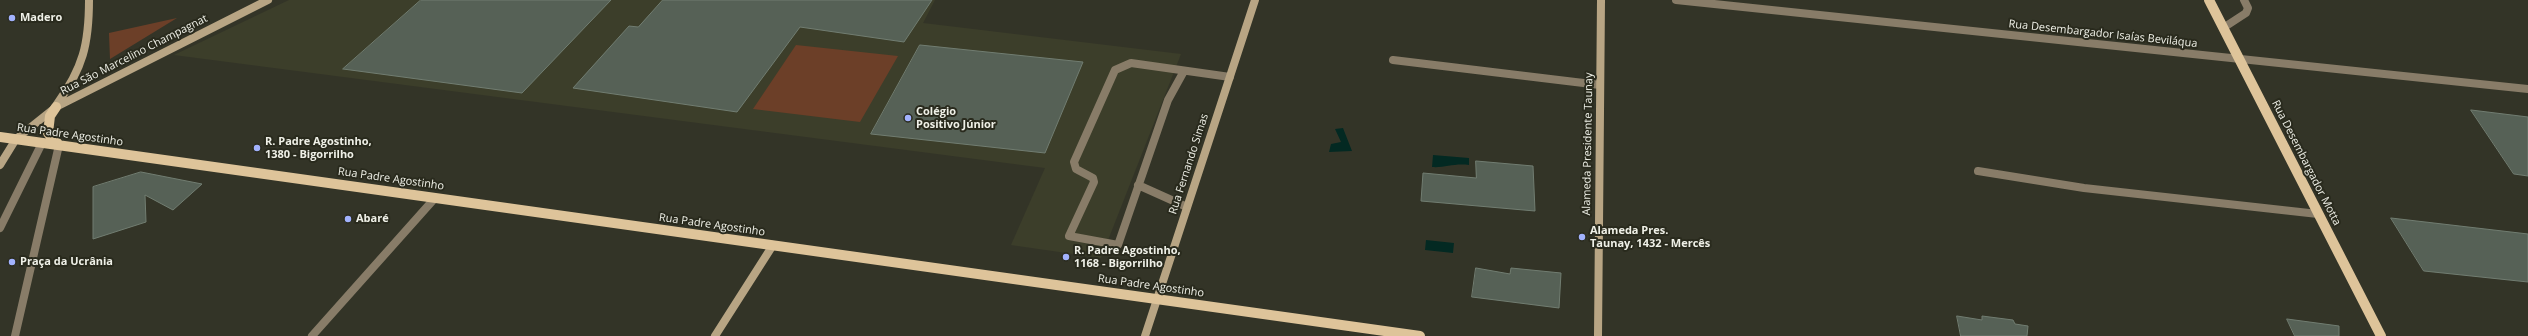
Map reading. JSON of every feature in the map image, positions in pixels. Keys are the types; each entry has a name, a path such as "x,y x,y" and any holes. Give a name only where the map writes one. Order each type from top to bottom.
{"main road":[{"path":"58,145 48,133 50,116 74,81 83,64 90,25 89,0"},
{"name":"Rua São Marcelino Champagnat","path":"0,165 16,139 56,106 268,0"},
{"name":"Rua Fernando Simas","path":"1145,336 1255,0"},
{"name":"Alameda Presidente Taunay","path":"1598,336 1601,0"},
{"name":"Rua Desembargador Motta","path":"2209,0 2381,336"},
{"name":"Rua Padre Agostinho","path":"0,137 1420,336"},
{"path":"715,336 773,245"}],"street":[{"name":"Rua Desembargador Isaías Beviláqua","path":"1676,0 2528,89"},
{"path":"2223,28 2246,13 2248,8 2244,0"},
{"path":"1393,60 1600,85"},
{"path":"1184,71 1168,100 1118,244 1069,236 1094,182 1093,178 1076,169 1074,162 1115,70 1131,64 1230,77"},
{"path":"0,228 42,143"},
{"path":"15,336 58,145"},
{"path":"1978,171 2078,187 2318,214"},
{"path":"1138,185 1160,193 1187,207"},
{"path":"312,336 435,198"}],"shaded area":[{"name":"Colégio Positivo Júnior","path":"289,0 935,0 923,23 1181,54 1101,258 1011,245 1045,168 174,55"},
{"path":"177,18 110,59 109,33"},
{"path":"796,45 898,56 860,122 753,109"}],"water":[{"path":"1343,128 1352,151 1329,152 1331,144 1341,142 1335,129"},
{"path":"1433,155 1469,158 1469,165 1432,167"},
{"path":"1426,240 1454,243 1453,253 1425,250"}],"building":[{"path":"421,0 611,0 522,93 343,69"},
{"path":"663,0 932,0 904,42 800,27 737,112 573,88 629,26 638,27"},
{"path":"920,45 1083,62 1045,153 871,134"},
{"path":"2471,110 2528,117 2528,176 2514,174"},
{"path":"1476,161 1533,166 1535,211 1421,201 1423,173 1476,178"},
{"path":"141,172 202,184 173,210 145,195 146,222 93,239 93,187"},
{"path":"2391,218 2528,234 2528,282 2424,271"},
{"path":"1476,268 1510,274 1511,268 1561,273 1559,308 1472,297"},
{"path":"1957,316 1982,320 1982,316 2013,320 2015,324 2028,326 2027,336 1961,336"},
{"path":"2287,319 2339,326 2339,336 2295,336"}],"place":[{"name":"Madero","path":"12,18"},
{"name":"Colégio Positivo Júnior","path":"908,118"},
{"name":"R. Padre Agostinho, 1380 - Bigorrilho","path":"257,148"},
{"name":"Abaré","path":"348,219"},
{"name":"Alameda Pres. Taunay, 1432 - Mercês","path":"1582,237"},
{"name":"R. Padre Agostinho, 1168 - Bigorrilho","path":"1066,257"},
{"name":"Praça da Ucrânia","path":"12,262"}]}
